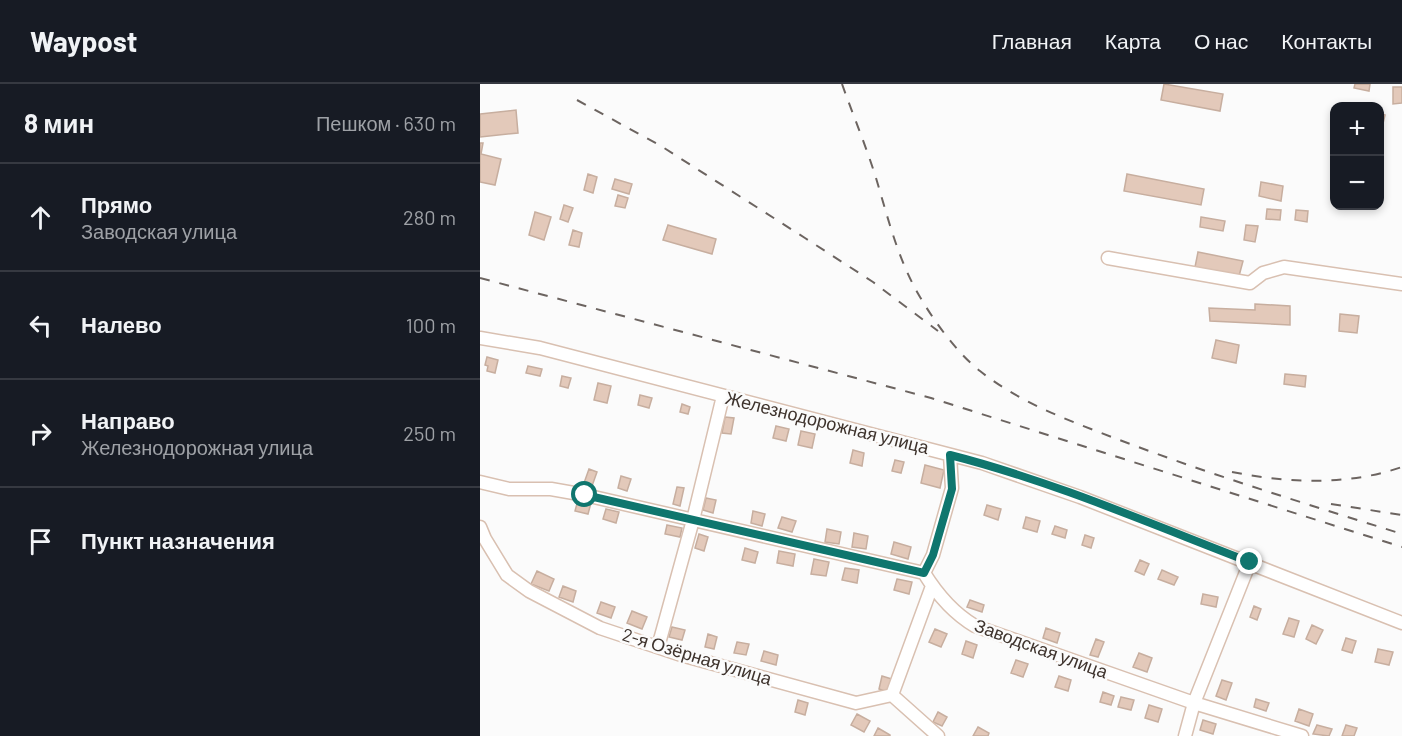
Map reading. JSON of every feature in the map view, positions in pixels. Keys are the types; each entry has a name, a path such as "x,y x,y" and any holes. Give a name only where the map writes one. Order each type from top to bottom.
{"street":[{"path":"1108,258 1250,283 1263,273 1284,267 1402,284"},
{"name":"Железнодорожная улица","path":"480,338 540,348 982,463 1080,497 1402,623"},
{"path":"658,647 693,520 723,396"},
{"path":"480,482 509,489 551,489 924,573 933,555 952,489 950,455"},
{"name":"2-я Озёрная улица","path":"480,527 482,538 507,575 529,591 600,628 658,647 856,703 892,695"},
{"path":"1185,736 1194,703 1250,562"},
{"name":"Заводская улица","path":"924,573 957,615 975,626 1194,703 1302,736"},
{"path":"932,586 892,695 938,736"}],"building":[{"path":"1164,84 1223,94 1220,111 1161,100"},
{"path":"1355,84 1370,84 1369,91 1354,88"},
{"path":"1393,87 1402,87 1402,103 1393,104"},
{"path":"516,110 518,133 480,137 480,114"},
{"path":"480,143 483,143 481,154 501,159 495,185 480,182"},
{"path":"588,174 597,177 593,193 584,190"},
{"path":"1127,174 1204,189 1201,205 1124,191"},
{"path":"615,179 632,184 629,194 612,189"},
{"path":"1261,182 1283,186 1281,201 1259,196"},
{"path":"618,195 628,198 625,208 615,206"},
{"path":"564,205 573,208 568,222 560,219"},
{"path":"1267,209 1281,210 1280,220 1266,219"},
{"path":"1296,210 1308,211 1307,222 1295,220"},
{"path":"535,212 551,217 544,240 529,235"},
{"path":"1201,217 1225,221 1223,231 1200,227"},
{"path":"668,225 716,239 712,254 663,240"},
{"path":"1246,225 1258,226 1255,242 1244,240"},
{"path":"573,230 582,233 579,247 569,245"},
{"path":"1198,252 1243,261 1239,276 1195,267"},
{"path":"1255,304 1290,306 1290,325 1210,321 1209,308 1255,310"},
{"path":"1340,314 1359,316 1357,333 1339,331"},
{"path":"1216,340 1239,345 1236,363 1212,358"},
{"path":"487,357 498,360 495,373 487,371 488,366 485,365"},
{"path":"528,366 542,369 540,376 526,373"},
{"path":"1285,374 1306,376 1305,387 1284,384"},
{"path":"562,376 571,378 568,388 560,386"},
{"path":"598,383 611,386 607,403 594,400"},
{"path":"640,395 652,398 649,408 638,405"},
{"path":"682,404 690,407 688,414 680,412"},
{"path":"725,417 734,418 731,434 722,433"},
{"path":"776,426 789,429 786,441 773,438"},
{"path":"801,431 815,434 812,448 798,445"},
{"path":"853,450 864,453 862,466 850,463"},
{"path":"895,460 904,462 901,473 892,471"},
{"path":"925,465 944,470 940,488 921,483"},
{"path":"589,469 597,472 592,486 584,483"},
{"path":"621,476 631,479 627,491 618,488"},
{"path":"677,487 684,488 680,506 673,504"},
{"path":"706,498 716,500 713,513 703,510"},
{"path":"578,500 591,503 588,514 575,511"},
{"path":"987,505 1001,509 998,520 984,515"},
{"path":"606,509 619,512 616,523 603,519"},
{"path":"753,511 765,514 762,526 751,523"},
{"path":"782,517 796,521 792,532 778,528"},
{"path":"1026,517 1040,521 1037,532 1023,528"},
{"path":"667,525 682,528 680,537 665,534"},
{"path":"1055,526 1067,530 1065,538 1052,534"},
{"path":"827,529 841,532 839,544 825,542"},
{"path":"854,533 868,536 866,549 852,547"},
{"path":"699,534 708,537 704,551 695,548"},
{"path":"1085,535 1094,538 1091,548 1082,545"},
{"path":"894,542 911,547 908,559 891,554"},
{"path":"745,548 758,552 755,563 742,560"},
{"path":"779,551 795,554 793,566 777,563"},
{"path":"814,559 829,562 826,576 811,574"},
{"path":"1140,560 1149,564 1144,575 1135,571"},
{"path":"845,568 859,570 857,583 842,580"},
{"path":"1162,570 1178,577 1174,585 1158,579"},
{"path":"537,571 554,579 549,591 531,584"},
{"path":"897,579 912,582 909,594 894,590"},
{"path":"563,586 576,591 573,602 559,597"},
{"path":"1203,594 1218,597 1216,607 1201,604"},
{"path":"970,600 984,605 982,612 967,607"},
{"path":"601,602 615,607 611,618 597,613"},
{"path":"1254,606 1261,609 1257,620 1250,617"},
{"path":"632,611 647,617 642,629 627,623"},
{"path":"1289,618 1299,621 1294,637 1283,634"},
{"path":"1312,625 1323,630 1316,644 1306,639"},
{"path":"672,627 685,630 682,640 669,637"},
{"path":"1046,628 1060,633 1057,643 1043,638"},
{"path":"935,629 947,634 941,647 929,642"},
{"path":"708,634 717,637 714,649 705,647"},
{"path":"1346,638 1356,641 1352,653 1342,650"},
{"path":"1096,639 1104,642 1098,657 1090,655"},
{"path":"966,641 977,645 973,658 962,654"},
{"path":"737,642 749,644 746,655 734,653"},
{"path":"1378,649 1393,652 1389,665 1375,662"},
{"path":"764,651 778,655 776,665 761,661"},
{"path":"1139,653 1152,658 1147,672 1133,667"},
{"path":"1016,660 1028,664 1023,677 1011,673"},
{"path":"882,676 895,680 891,693 879,689"},
{"path":"1059,676 1071,680 1068,691 1055,687"},
{"path":"1222,680 1232,683 1226,700 1216,696"},
{"path":"1103,692 1114,696 1111,705 1100,702"},
{"path":"1121,697 1134,700 1131,710 1118,707"},
{"path":"1256,699 1269,703 1266,711 1254,707"},
{"path":"798,700 808,703 805,715 795,712"},
{"path":"1149,705 1162,709 1158,722 1145,718"},
{"path":"1299,709 1313,714 1309,726 1295,721"},
{"path":"938,712 947,717 942,726 933,722"},
{"path":"857,714 870,721 864,732 851,725"},
{"path":"1203,720 1216,724 1213,734 1200,730"},
{"path":"1317,725 1332,729 1329,736 1313,734"},
{"path":"1346,725 1357,728 1354,736 1342,736"},
{"path":"978,727 989,733 988,736 973,736"},
{"path":"878,728 890,735 890,736 874,736"}],"railway":[{"path":"842,84 872,166 894,239 912,283 947,336 980,371 1029,402 1099,432 1223,477 1402,534"},
{"path":"577,100 661,146 805,238 873,282 938,331"},
{"path":"480,278 931,398 1402,547"},
{"path":"1232,472 1274,479 1317,481 1360,477 1402,467"},
{"path":"1331,504 1402,515"}],"route":[{"path":"585,495 924,573 933,555 948,509 952,489 950,455 982,463 1080,497 1250,562"}]}
